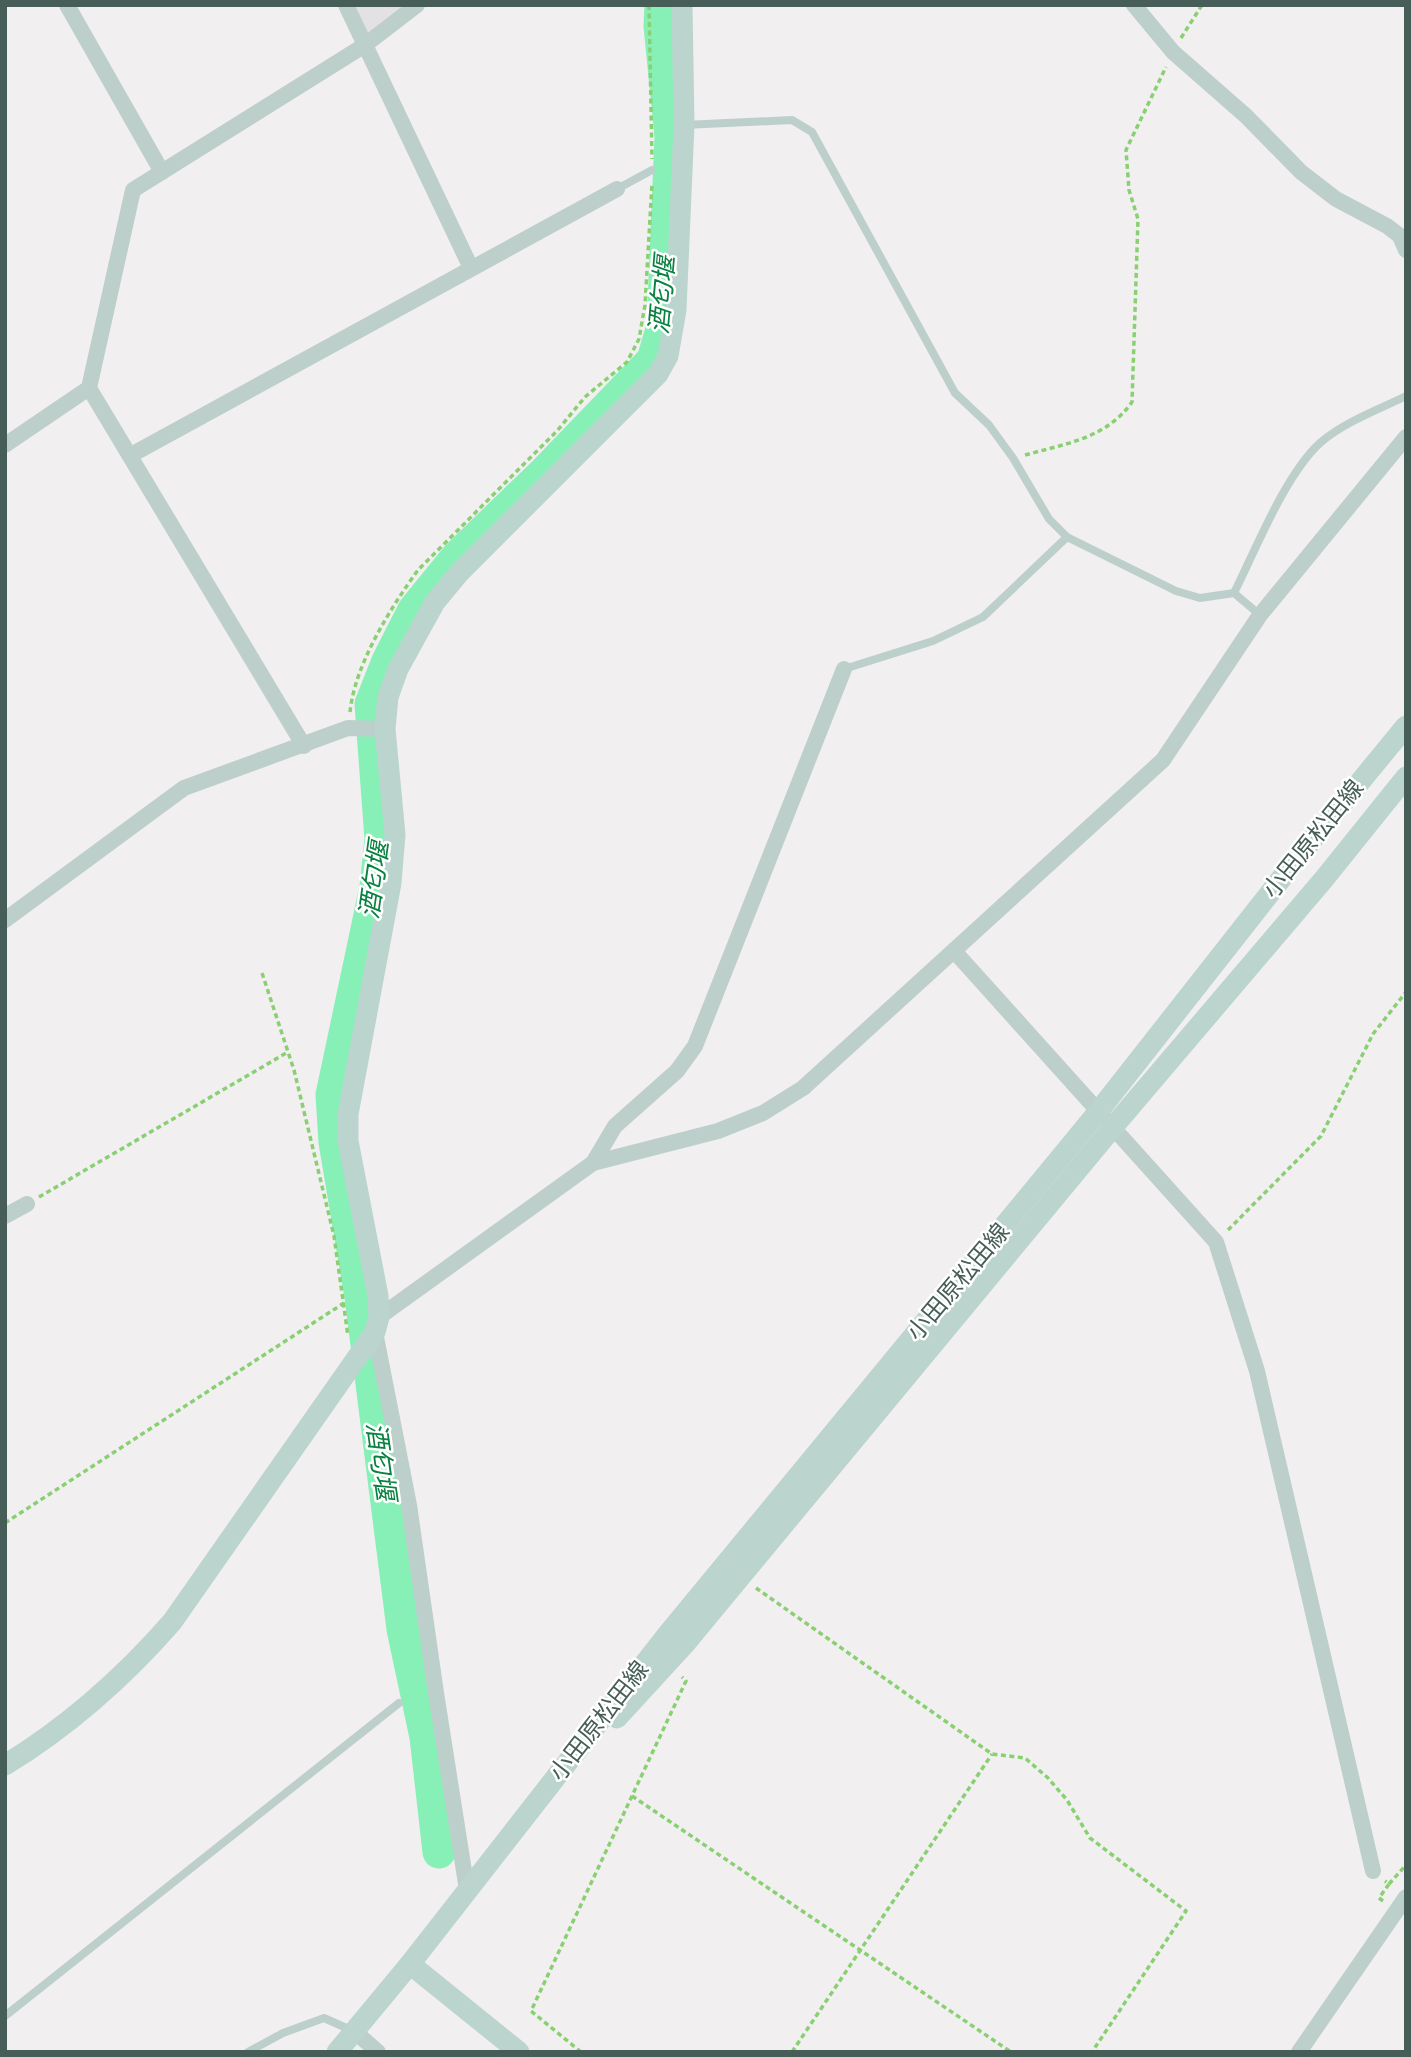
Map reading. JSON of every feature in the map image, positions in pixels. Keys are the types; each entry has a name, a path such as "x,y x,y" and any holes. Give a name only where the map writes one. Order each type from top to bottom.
{"main road":[{"path":"5,1765 46,1740 106,1691 139,1660 172,1622 349,1370 377,1325 378,1296 348,1141 348,1114 391,883 394,835 385,729 388,697 398,669 435,602 459,573 658,374 667,356 676,310 684,125 682,5"},
{"name":"小田原松田線","path":"337,2052 410,1964 667,1635 1098,1112 1298,856 1406,726"},
{"name":"小田原松田線","path":"509,1836 669,1662 741,1577 1113,1128 1324,879 1406,777"},
{"path":"410,1964 519,2052"}],"street":[{"path":"67,5 162,172"},
{"path":"346,5 471,268"},
{"path":"5,445 89,388 133,190 365,45 417,5"},
{"path":"1134,5 1173,52 1246,116 1301,172 1336,199 1387,226 1400,236 1406,250"},
{"path":"131,455 617,189"},
{"path":"89,388 304,746"},
{"path":"593,1163 718,1131 763,1113 803,1088 1163,760 1260,615 1406,437"},
{"path":"467,1890 410,1505 377,1325 593,1163 615,1126 677,1071 695,1046 844,669"},
{"path":"5,920 184,789 348,728 385,729"},
{"path":"955,952 1216,1242 1257,1371 1373,1871"},
{"path":"5,1216 27,1203"},
{"path":"1299,2052 1406,1897"},
{"path":"354,2032 378,2052"}],"lane":[{"path":"684,125 792,120 812,131 955,393 989,425 1013,458 1049,519 1067,537 1176,590 1200,598 1234,593 1260,615"},
{"path":"617,189 652,170"},
{"path":"1234,593 1292,477 1320,443 1343,428 1406,396"},
{"path":"844,669 933,641 983,617 1067,537"},
{"path":"5,2016 399,1703"},
{"path":"248,2052 284,2033 324,2018 354,2032"}],"path":[{"path":"348,728 351,700 362,665 401,594 418,570 557,431 585,397 627,362 639,340 645,305 652,205 649,5"},
{"path":"1013,458 1087,439 1123,415 1132,402 1138,219 1129,190 1126,150 1173,52 1202,5"},
{"path":"262,973 288,1052 334,1236 348,1338"},
{"path":"1216,1242 1321,1136 1373,1034 1406,992"},
{"path":"27,1203 288,1052"},
{"path":"5,1524 345,1303"},
{"path":"741,1577 992,1754 1025,1758 1048,1778 1067,1800 1090,1838 1186,1911 1092,2052"},
{"path":"581,2052 531,2011 686,1681 669,1662"},
{"path":"792,2052 992,1754"},
{"path":"632,1796 1011,2052"},
{"path":"1389,1884 1406,1865"}],"shaded area":[{"path":"351,5 404,5 369,33 363,31"}],"waterway":[{"name":"酒匂堰","path":"439,1852 426,1737 403,1629 361,1297 335,1142 332,1095 376,887 381,839 371,704 388,661 414,610 458,556 545,472 653,360 663,326 671,136 660,26 661,5"}]}
